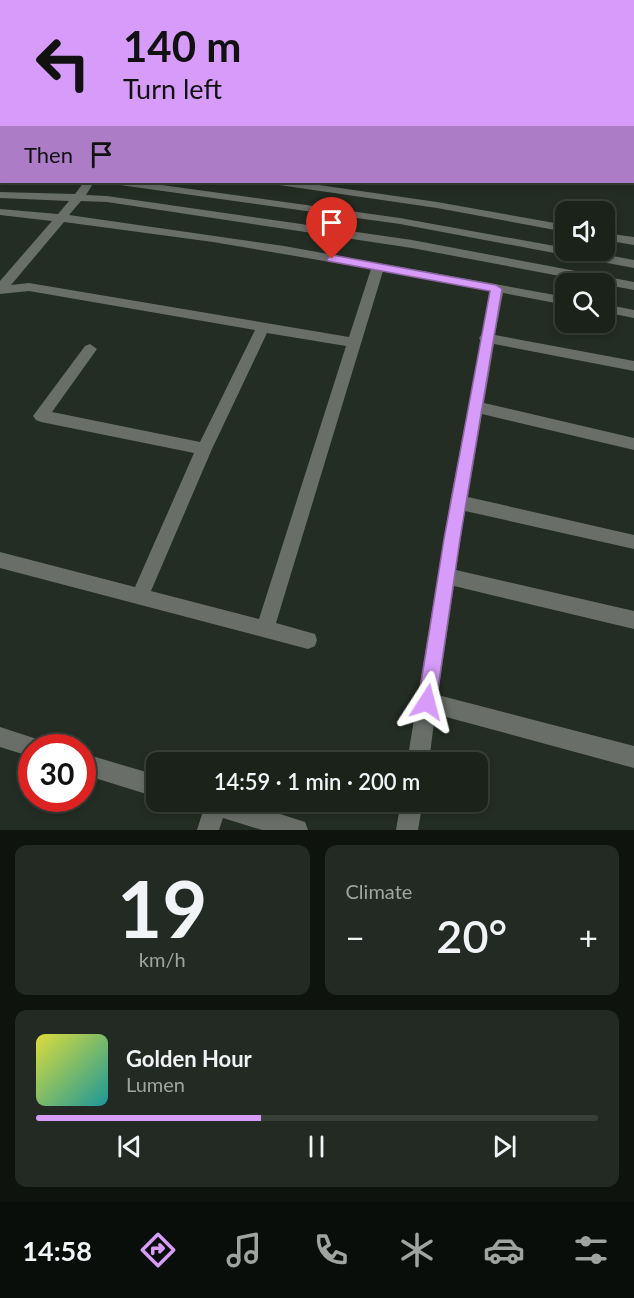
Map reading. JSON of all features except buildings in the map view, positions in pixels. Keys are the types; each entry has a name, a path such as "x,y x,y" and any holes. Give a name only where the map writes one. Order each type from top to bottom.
{"street":[{"path":"0,289 88,183"},
{"path":"127,183 400,221 634,264"},
{"path":"307,183 555,227"},
{"path":"0,195 107,199 412,244 634,286"},
{"path":"0,212 62,217 264,246 555,299"},
{"path":"615,238 634,241"},
{"path":"265,629 378,267"},
{"path":"0,289 29,287 354,343"},
{"path":"420,752 458,502 496,289"},
{"path":"615,311 634,314"},
{"path":"140,596 204,449 263,327"},
{"path":"486,338 634,366"},
{"path":"90,349 41,416 204,449"},
{"path":"475,407 634,444"},
{"path":"458,502 634,542"},
{"path":"0,560 308,640"},
{"path":"446,576 634,620"},
{"path":"427,702 634,757"},
{"path":"0,737 18,742"},
{"path":"96,767 146,783"},
{"path":"208,830 209,812"},
{"path":"239,812 297,830"},
{"path":"407,830 410,812"}],"route":[{"path":"332,259 496,289 452,539 427,702"}]}
